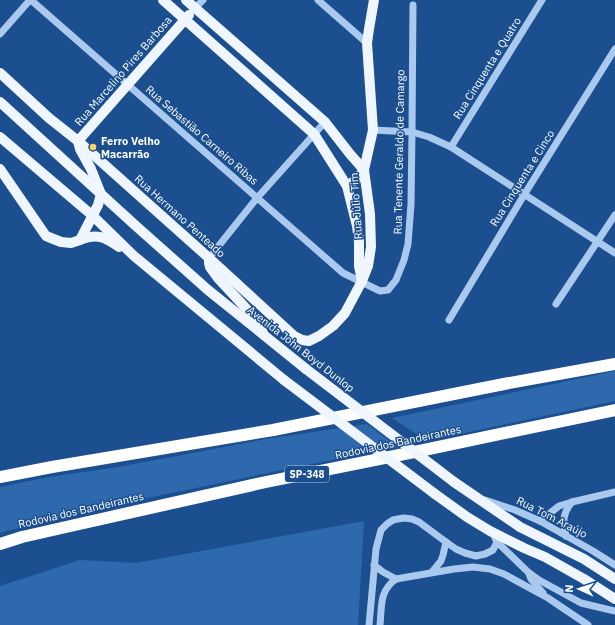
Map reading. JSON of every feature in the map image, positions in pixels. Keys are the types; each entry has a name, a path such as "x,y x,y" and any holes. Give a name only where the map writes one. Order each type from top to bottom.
{"highway":[{"path":"0,477 273,430 504,384 615,364"},
{"name":"Rodovia dos Bandeirantes","path":"0,544 22,537 266,482 615,410"}],"main road":[{"path":"163,0 314,134 347,186 360,242 359,266 362,281"},
{"path":"186,0 325,122 364,170 357,179 347,186"},
{"name":"Rua Júlio Tim","path":"309,341 333,326 345,312 362,281 368,266 371,248 370,214 364,170 373,130 367,43 374,0"},
{"name":"Rua Marcelino Pires Barbosa","path":"78,141 195,8"},
{"name":"Rua Hermano Penteado","path":"0,73 49,118 78,141 209,258 294,336 302,340 309,341"},
{"name":"Avenida John Boyd Dunlop","path":"0,102 208,290 306,369 475,497 520,527 584,559 615,578"},
{"path":"0,137 93,216 134,256 284,380 435,494 462,514 490,531 545,557 584,579 615,599"},
{"path":"78,141 80,149 91,169 101,194 98,206 80,240"},
{"path":"0,169 46,236 61,242 71,242 97,236 104,238 123,251 134,256"},
{"path":"209,258 210,267 214,273 255,318 264,336"}],"street":[{"path":"0,34 30,0"},
{"name":"Rua Sebastião Carneiro Ribas","path":"30,0 343,273 362,281"},
{"name":"Rua Marcelino Pires Barbosa","path":"195,8 203,0"},
{"path":"318,0 367,43"},
{"name":"Rua Cinquenta e Quatro","path":"451,147 542,0"},
{"name":"Rua Tenente Geraldo de Camargo","path":"362,281 380,291 388,290 396,280 404,260 408,244 411,204 413,5"},
{"name":"Rua Cinquenta e Cinco","path":"449,320 524,195 615,49"},
{"path":"209,258 258,198 325,122"},
{"path":"373,130 412,132 429,137 451,147 615,253"},
{"path":"556,304 615,215"},
{"path":"540,521 559,506 615,492"},
{"name":"Rua Tom Araújo","path":"475,497 515,510 540,521 615,565"},
{"path":"566,536 564,514 572,502"},
{"path":"369,625 376,549 381,530 393,520 404,518 419,522 456,549 476,556 493,550 497,542"},
{"path":"490,531 497,542 528,572 581,603 615,612"},
{"path":"432,572 441,561 446,542"},
{"path":"374,565 396,579"},
{"path":"380,625 385,590 390,583 396,579 454,568 473,567 490,569 504,574 548,598 587,625"},
{"path":"528,572 531,579 548,598"}],"shaded area":[{"path":"615,371 615,401 427,441 392,418"},
{"path":"367,424 398,447 256,475 107,507 0,533 0,487 49,477 118,467 266,439"},
{"path":"364,521 358,625 0,625 0,586 80,560 136,563"}],"place":[{"name":"Ferro Velho Macarrão","path":"93,147"}]}
